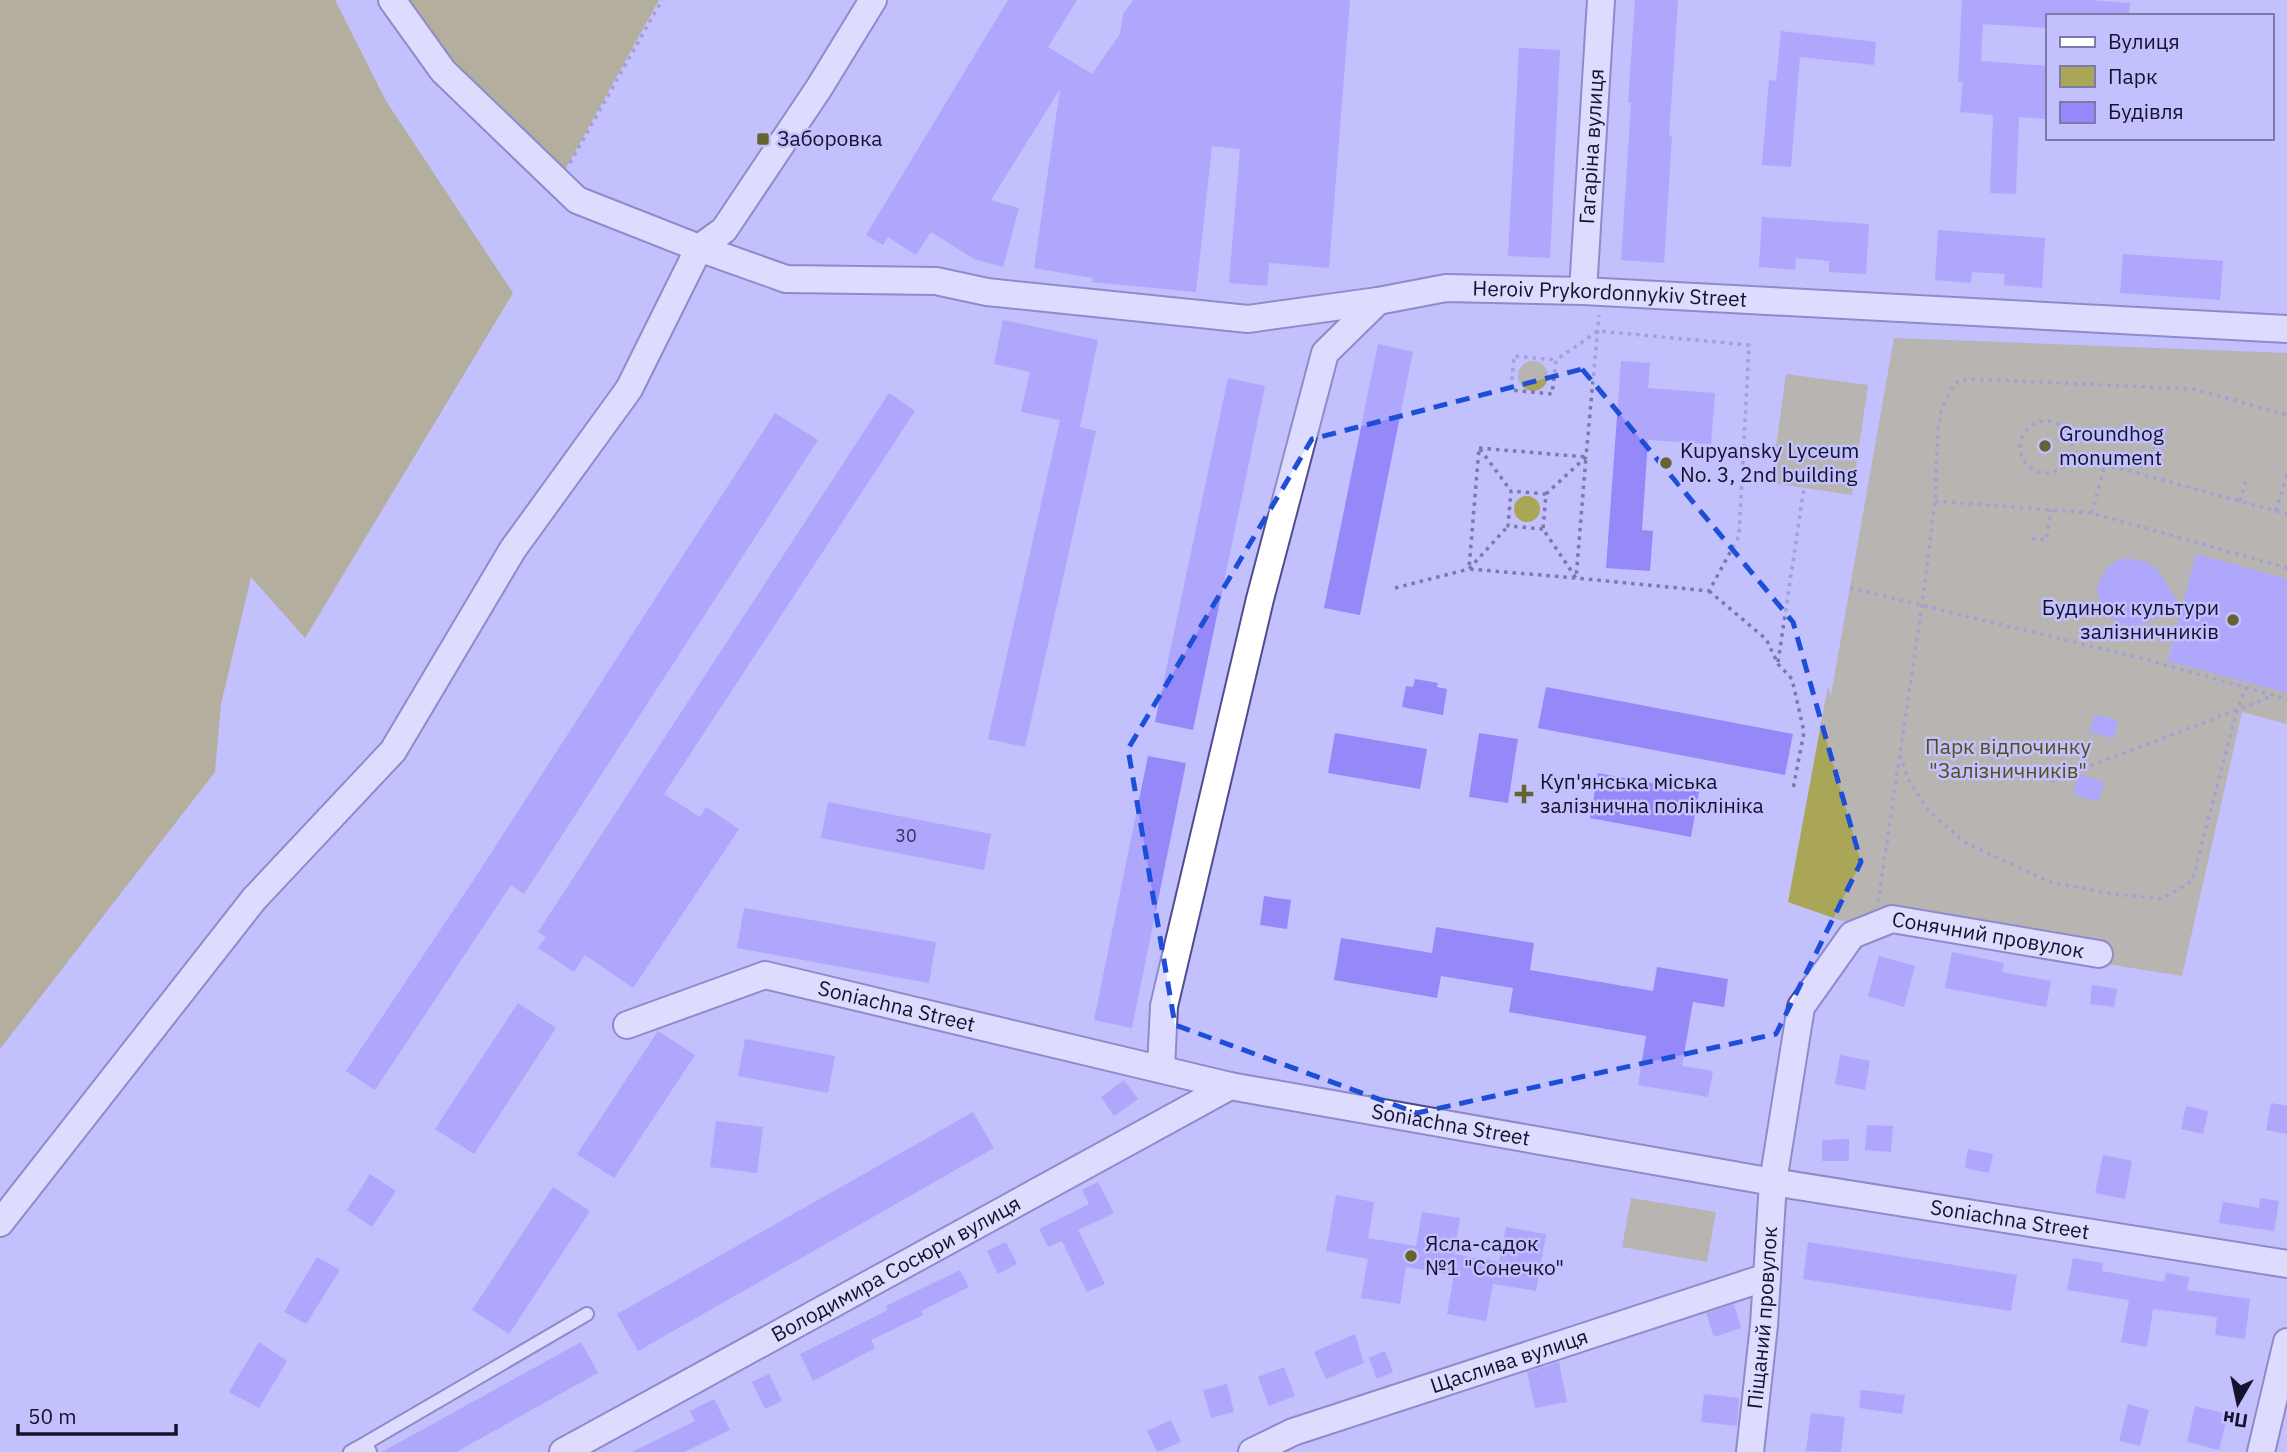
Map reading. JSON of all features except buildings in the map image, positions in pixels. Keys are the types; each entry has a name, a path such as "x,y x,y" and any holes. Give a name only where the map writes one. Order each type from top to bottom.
{"street":[{"name":"Heroiv Prykordonnykiv Street","path":"392,0 443,71 577,200 786,279 936,281 988,292 1248,319 1378,301 1446,288 1593,291 2287,329"},
{"path":"0,1223 254,899 393,751 513,548 629,389 699,248 724,230 819,88 873,0"},
{"name":"Гагаріна вулиця","path":"1593,291 1601,0"},
{"path":"1161,1068 1164,1006 1260,599 1325,353 1378,301"},
{"name":"Сонячний провулок","path":"1773,1182 1801,1007 1852,935 1892,919 2099,954"},
{"name":"Soniachna Street","path":"627,1025 765,975 1230,1086 1773,1182 2287,1264"},
{"name":"Володимира Сосюри вулиця","path":"563,1452 1230,1086"},
{"name":"Піщаний провулок","path":"1750,1452 1773,1182"},
{"name":"Щаслива вулиця","path":"1252,1452 1293,1432 1767,1277"},
{"path":"2261,1452 2287,1342"}],"lane":[{"path":"350,1452 368,1448 587,1314"}],"path":[{"path":"559,182 662,0"},
{"path":"1576,578 1598,331 1593,291"},
{"path":"1556,360 1552,394 1511,390 1514,356 1556,360 1598,331 1749,345 1739,536 1709,591"},
{"path":"1874,927 1922,606 1935,501 1938,429 1941,411 1949,393 1959,380 2194,389 2287,415"},
{"path":"2047,421 2056,423 2069,434 2072,443 2071,455 2063,467 2056,471 2038,472 2025,463 2019,447 2031,425 2047,421"},
{"path":"1479,448 1586,457"},
{"path":"1469,569 1508,526 1511,491 1479,448"},
{"path":"1469,569 1479,448"},
{"path":"2071,455 2287,514"},
{"path":"1576,578 1543,529 1546,494 1586,457"},
{"path":"2092,513 2105,464"},
{"path":"2276,511 2287,474"},
{"path":"2240,501 2247,476"},
{"path":"1778,664 1804,488"},
{"path":"1511,491 1546,494"},
{"path":"1935,501 2092,513 2287,568"},
{"path":"2032,539 2046,540 2051,510"},
{"path":"1508,526 1543,529"},
{"path":"1395,588 1469,569 1709,591 1766,639 1778,664 1792,679 1804,732 1793,789"},
{"path":"1850,588 2144,659 2287,699"},
{"path":"1900,754 1909,781 1929,811 1964,842 2050,882 2106,893 2162,899 2192,881 2236,710 2245,687"},
{"path":"2051,781 2275,695"}],"highlighted area":[{"path":"1582,369 1793,622 1861,862 1776,1034 1417,1113 1175,1025 1128,749 1312,439"}],"green space":[{"name":"Парк відпочинку \"Залізничників\"","path":"1894,338 2287,353 2287,579 2197,555 2168,660 2287,693 2287,724 2242,712 2182,976 1839,920 1788,902 1828,686 1831,695"},
{"path":"1533,361 1543,366 1548,376 1543,386 1533,391 1523,386 1518,376 1523,366"},
{"path":"1786,374 1868,385 1852,495 1771,483"},
{"path":"1527,496 1536,500 1540,509 1536,518 1527,522 1518,518 1514,509 1518,500"},
{"path":"1631,1198 1716,1212 1707,1262 1622,1247"}],"shaded area":[{"path":"0,0 335,0 386,101 513,293 305,638 251,577 221,704 215,772 0,1049"},
{"path":"396,0 659,0 551,195"}],"place":[{"name":"Заборовка","path":"763,139"},
{"name":"Groundhog monument","path":"2045,446"},
{"name":"Kupyansky Lyceum No. 3, 2nd building","path":"1666,463"},
{"name":"Будинок культури залізничників","path":"2233,620"},
{"name":"Куп'янська міська залізнична поліклініка","path":"1524,794"},
{"name":"Ясла-садок №1 \"Сонечко\"","path":"1411,1256"}]}
